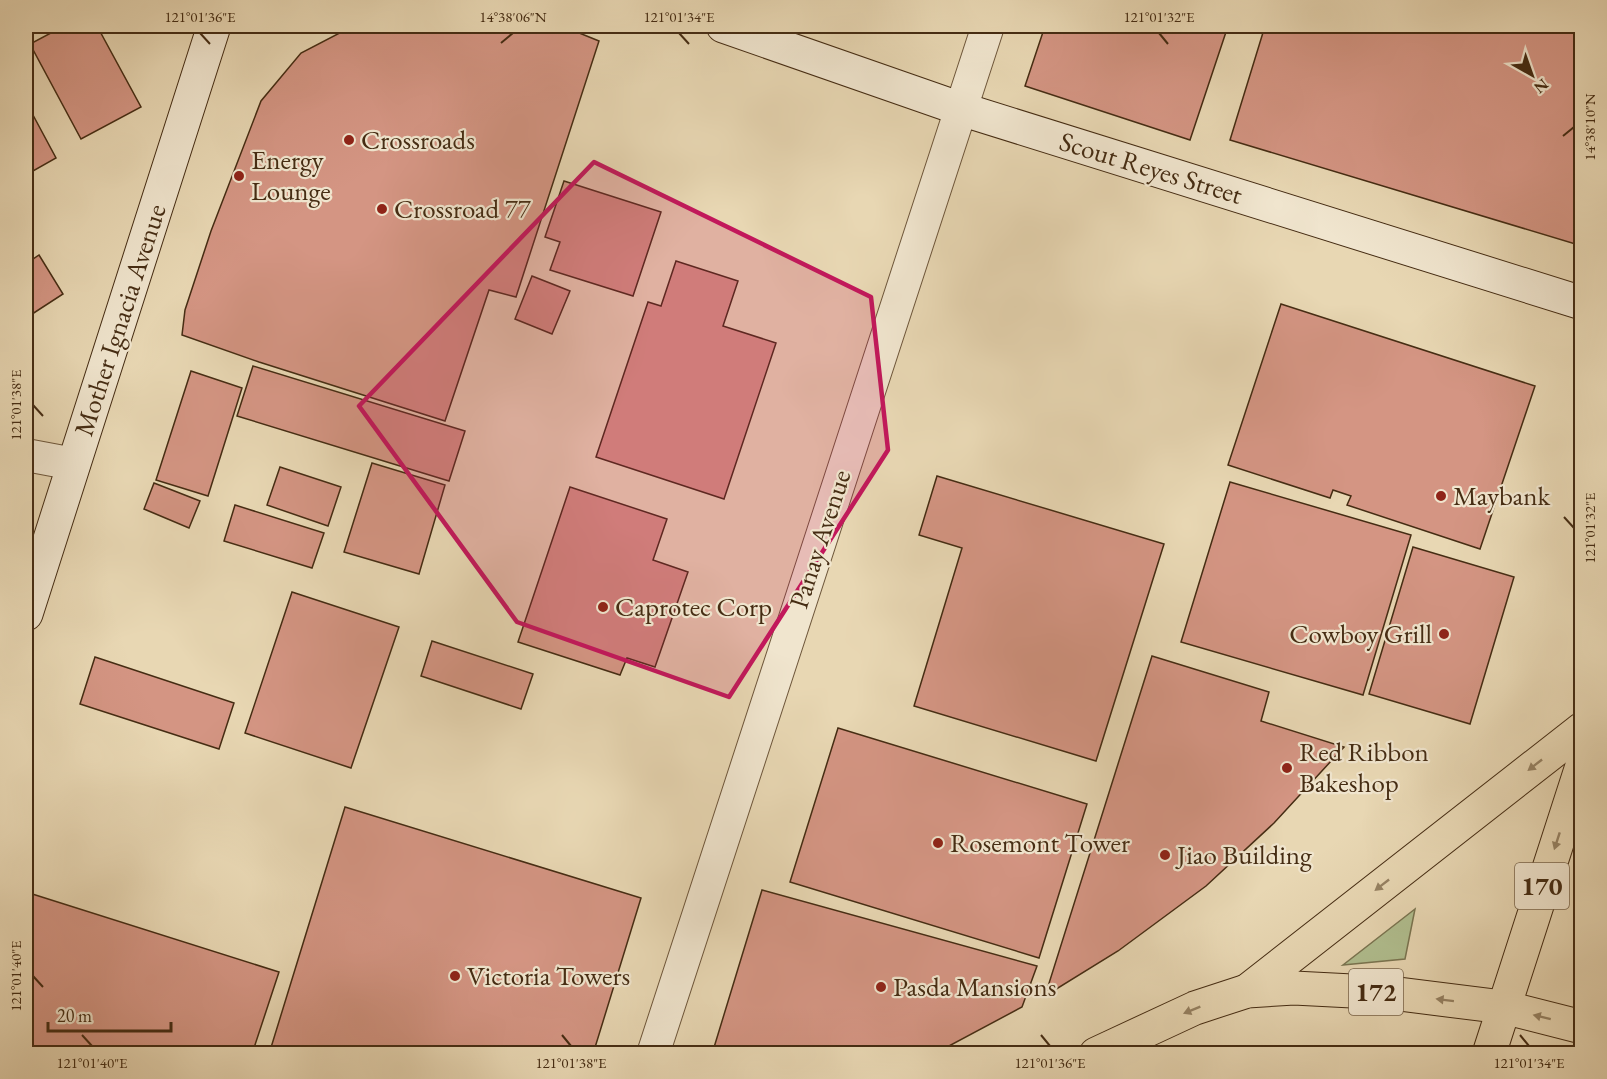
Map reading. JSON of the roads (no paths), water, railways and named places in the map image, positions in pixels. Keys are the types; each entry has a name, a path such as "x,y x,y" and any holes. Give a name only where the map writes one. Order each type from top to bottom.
{"main road":[{"path":"1247,991 1581,729"},
{"name":"170","path":"1489,1053 1581,766"},
{"name":"172","path":"1096,1053 1195,1008 1247,991 1294,988 1361,991 1503,1007"},
{"path":"1503,1007 1581,1027"}],"street":[{"name":"Mother Ignacia Avenue","path":"26,614 214,26"},
{"name":"Scout Reyes Street","path":"723,26 961,109 1581,303"},
{"name":"Panay Avenue","path":"653,1053 988,26"},
{"path":"26,455 74,464"}],"place":[{"name":"Crossroads","path":"349,140"},
{"name":"Energy Lounge","path":"239,176"},
{"name":"Crossroad 77","path":"382,209"},
{"name":"Maybank","path":"1441,496"},
{"name":"Caprotec Corp","path":"603,607"},
{"name":"Cowboy Grill","path":"1444,634"},
{"name":"Red Ribbon Bakeshop","path":"1287,768"},
{"name":"Rosemont Tower","path":"938,843"},
{"name":"Jiao Building","path":"1165,855"},
{"name":"Victoria Towers","path":"455,976"},
{"name":"Pasda Mansions","path":"881,987"}]}
